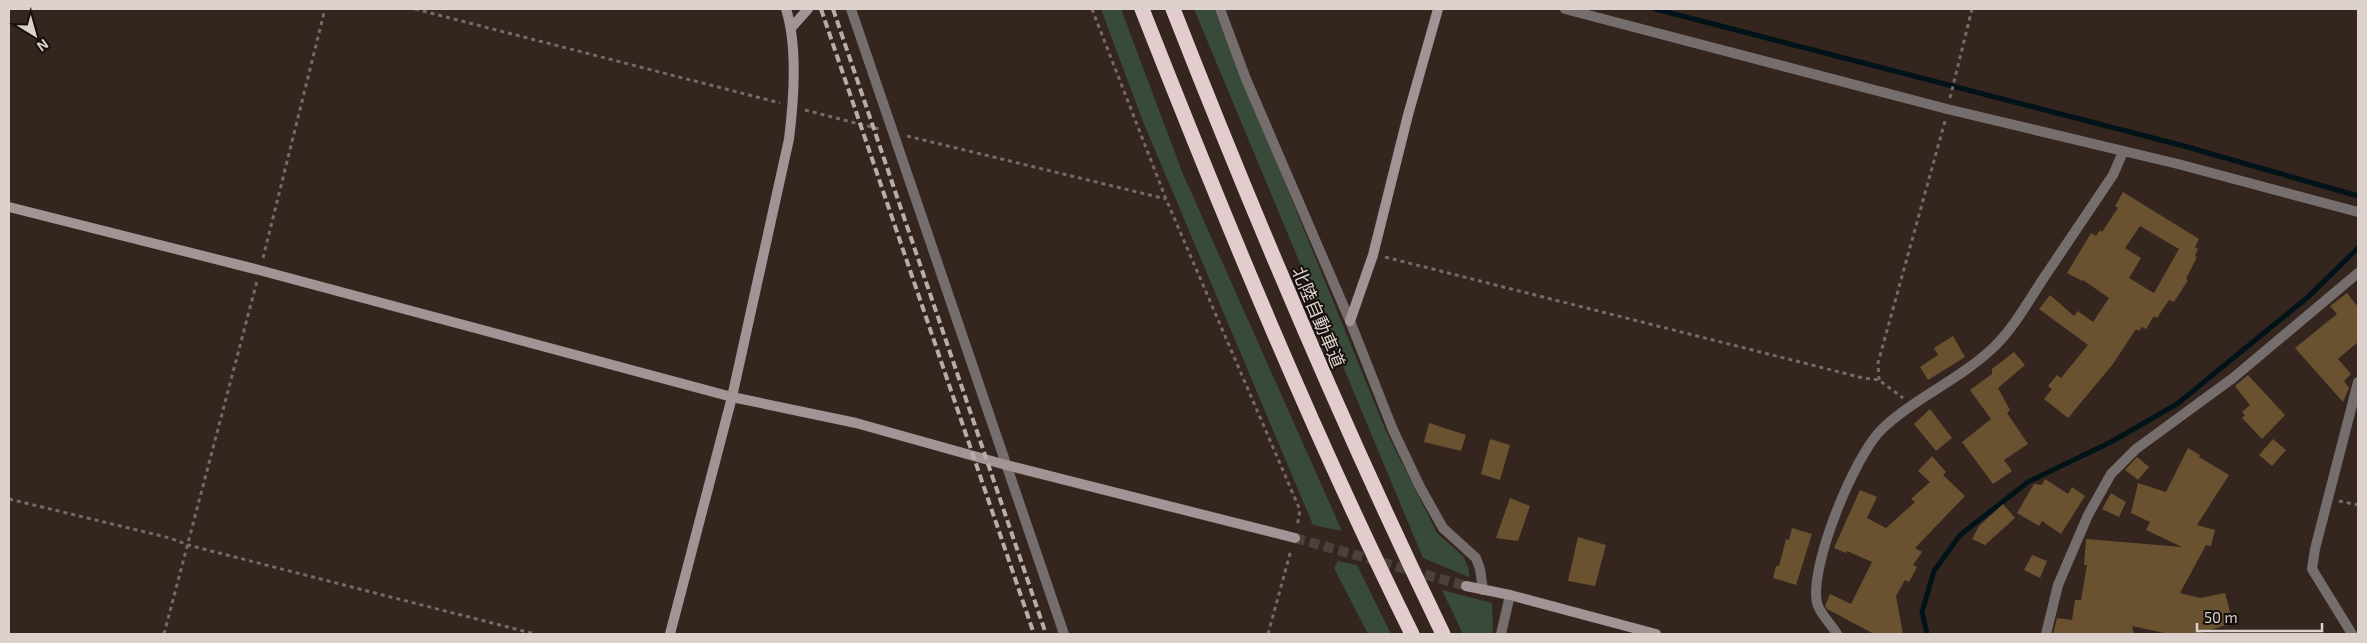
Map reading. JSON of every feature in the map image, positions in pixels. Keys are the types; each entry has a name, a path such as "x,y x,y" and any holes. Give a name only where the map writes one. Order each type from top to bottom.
{"highway":[{"path":"1142,9 1252,282 1316,429 1412,634"},
{"name":"北陸自動車道","path":"1173,9 1296,312 1341,417 1444,634"}],"street":[{"path":"670,634 732,397 789,139 793,106 792,27 786,9"},
{"path":"792,27 808,9"},
{"path":"851,9 1064,634"},
{"path":"1220,9 1246,79 1350,321 1393,430 1420,487 1443,528 1476,558 1483,590"},
{"path":"1350,321 1373,255 1408,115 1438,9"},
{"path":"1564,9 1947,109 2178,164 2358,212"},
{"path":"1837,634 1816,603 1819,569 1837,508 1860,458 1882,429 1940,385 1959,376 1995,346 2018,317 2113,175 2123,152"},
{"path":"9,207 260,270 732,397 856,423 1006,465 1295,538"},
{"path":"2046,634 2058,585 2088,515 2111,474 2136,449 2233,378 2358,274"},
{"path":"2352,634 2312,569 2315,549 2358,382"},
{"path":"1466,586 1510,595 1656,634"},
{"path":"1501,634 1510,595"}],"path":[{"path":"164,634 260,270 325,9"},
{"path":"415,9 894,132 1166,199"},
{"path":"1092,9 1166,199 1300,510 1295,538 1268,634"},
{"path":"1879,380 1878,363 1947,109 1972,9"},
{"path":"1373,255 1863,378 1879,380 1913,406"},
{"path":"9,499 170,538 188,545 535,634"},
{"path":"2329,499 2358,505"}],"green space":[{"path":"1101,9 1121,9 1183,174 1342,531 1313,525 1142,119"},
{"path":"1194,9 1214,9 1386,431 1437,533 1463,556 1469,569 1469,577 1423,558"},
{"path":"1338,561 1357,565 1391,634 1368,634 1334,568"},
{"path":"1442,590 1492,603 1493,634 1463,634"}],"building":[{"path":"2123,192 2199,239 2195,247 2198,249 2195,256 2197,257 2186,279 2188,280 2174,302 2169,300 2157,318 2154,316 2146,329 2142,327 2139,331 2136,329 2113,364 2068,418 2044,399 2052,389 2048,386 2057,375 2061,378 2088,345 2039,309 2050,295 2074,316 2078,311 2093,322 2109,298 2083,280 2067,273 2091,233 2096,236 2100,230 2102,232 2118,208 2115,206","holes":["2140,226 2179,249 2154,293 2129,278 2141,258 2125,248"]},
{"path":"2347,293 2358,307 2358,342 2338,359 2351,374 2344,381 2349,388 2343,402 2295,348 2337,314 2330,306"},
{"path":"1953,336 1965,357 1928,380 1920,367 1938,355 1934,348"},
{"path":"2014,352 2025,365 1998,388 2010,410 2007,413 2028,444 2004,460 2012,471 1993,484 1962,442 1991,419 1970,390 1992,374 1992,369"},
{"path":"2248,375 2285,415 2262,439 2242,418 2245,415 2242,412 2250,405 2235,386"},
{"path":"1930,409 1952,438 1936,451 1914,424"},
{"path":"1429,423 1466,435 1461,451 1424,442"},
{"path":"1490,439 1510,445 1500,480 1481,474"},
{"path":"2273,439 2286,450 2272,466 2259,455"},
{"path":"2188,448 2229,475 2197,525 2215,530 2211,546 2206,545 2180,593 2200,598 2225,593 2233,623 2197,634 2169,634 2132,626 2134,634 2053,634 2057,618 2072,620 2075,600 2081,600 2087,565 2084,565 2086,539 2182,547 2146,530 2150,522 2131,513 2138,483 2166,492"},
{"path":"1932,456 1946,472 1943,475 1965,496 1915,548 1922,552 1913,565 1917,567 1909,582 1905,580 1896,596 1903,634 1874,634 1827,609 1825,606 1830,594 1851,604 1872,562 1847,551 1846,553 1834,548 1860,490 1877,497 1867,518 1886,528 1915,502 1911,499 1930,482 1918,471"},
{"path":"2137,457 2149,467 2138,480 2125,470"},
{"path":"2045,479 2068,494 2072,487 2085,496 2061,534 2042,521 2039,526 2017,513 2034,484 2042,485"},
{"path":"2111,493 2126,502 2119,517 2102,509"},
{"path":"1510,498 1530,506 1518,541 1496,538"},
{"path":"2003,504 2015,518 1985,545 1972,539 1979,526"},
{"path":"1792,528 1812,534 1796,585 1773,578 1776,566 1779,566 1786,539 1789,540"},
{"path":"1578,537 1606,545 1595,586 1568,581"},
{"path":"2032,555 2047,561 2040,578 2024,570"}],"waterway":[{"path":"1655,9 2184,146 2358,196"},
{"path":"1927,634 1922,612 1934,571 1960,535 2028,482 2111,442 2177,404 2308,297 2358,248"}],"tunnel":[{"path":"1295,538 1466,586"}],"railway":[{"path":"821,9 1034,634"},
{"path":"833,9 1046,634"}]}
